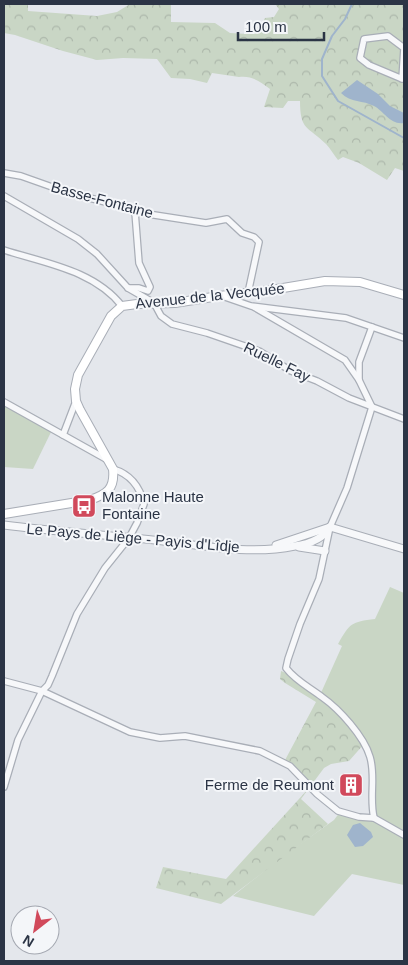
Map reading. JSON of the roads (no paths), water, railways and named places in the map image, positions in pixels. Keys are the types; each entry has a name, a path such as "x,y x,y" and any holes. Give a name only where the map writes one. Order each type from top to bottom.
{"main road":[{"name":"Avenue de la Vecquée","path":"76,401 75,389 84,362 111,316 122,306 182,302 332,281 360,282 404,295"},
{"path":"4,514 90,500 103,495 111,488 114,479 113,469 76,401"}],"street":[{"path":"388,36 404,48 403,79 369,65 360,58 364,39 388,36"},
{"name":"Basse-Fontaine","path":"4,173 21,176 69,193 130,208 135,212 206,223 227,218 242,233 254,237 259,242 248,293"},
{"path":"4,196 78,239 97,254 128,288 154,303"},
{"path":"128,288 139,288 148,291 150,287 139,263 135,212"},
{"path":"4,250 87,277 107,290 122,306"},
{"path":"219,296 251,306 340,317 404,338"},
{"name":"Ruelle Fay","path":"154,303 161,316 172,324 207,333 258,351 291,371 404,419"},
{"path":"251,306 345,360 359,380 372,407 346,488 330,527 319,579 300,624 286,668 301,683 323,697 360,736 370,755 374,774 371,802 374,818"},
{"path":"359,380 359,362 372,327"},
{"path":"64,435 76,401"},
{"path":"4,402 108,460"},
{"path":"4,787 18,740 42,691 52,676 77,614 106,567 130,538 138,523 144,504 137,485 119,470 113,469"},
{"name":"Le Pays de Liège - Payis d'Lîdje","path":"4,525 196,545 262,549 294,547 309,543 325,535 330,527"},
{"path":"330,527 404,549"},
{"name":"Le Pays de Liège - Payis d'Lîdje","path":"262,549 330,527"},
{"path":"294,547 324,551"},
{"path":"4,681 42,691 130,732 160,738 185,736 260,751 290,766 317,794 338,811 359,818 374,818 404,835"}],"water":[{"path":"357,80 378,94 390,106 404,113 404,123 395,122 374,106 353,100 341,93"},
{"path":"360,823 371,832 373,837 363,846 355,847 347,835 353,825"}],"waterway":[{"path":"352,4 345,19 332,36 322,59 322,76 338,101 404,138"}],"place":[{"name":"Malonne Haute Fontaine","path":"84,506"},
{"name":"Ferme de Reumont","path":"351,785"}]}
